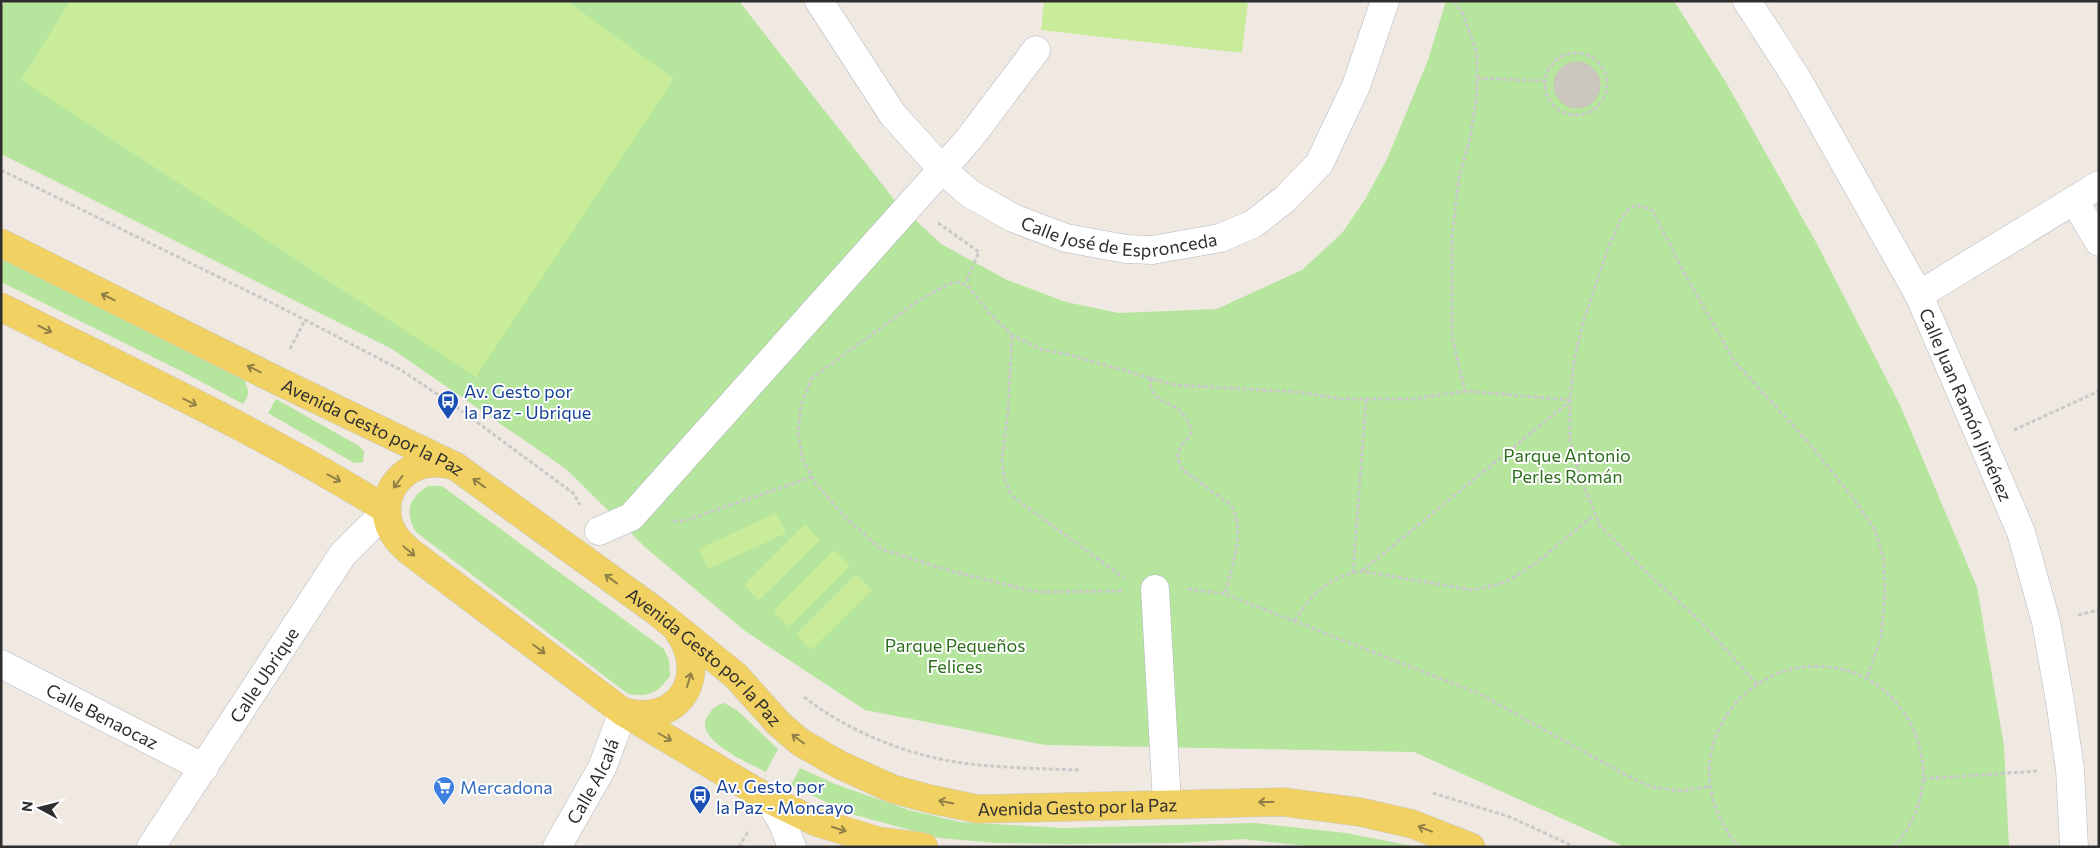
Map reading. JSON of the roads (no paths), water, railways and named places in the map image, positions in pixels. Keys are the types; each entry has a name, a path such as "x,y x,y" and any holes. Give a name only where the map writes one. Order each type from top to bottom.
{"main road":[{"name":"Avenida Gesto por la Paz","path":"1,243 274,379 455,466 657,612 736,676 778,723 800,742 840,765 893,789 978,809 1167,803 1283,802 1360,812 1412,824 1471,847"},
{"path":"1,307 248,431 350,487 387,510"},
{"path":"455,466 440,462 424,463 409,469 398,480 390,494 387,510 389,526 397,540 409,551 623,712 767,798 816,822 878,841 924,847"},
{"path":"623,712 639,716 657,714 672,706 684,694 691,678 692,660 686,644 677,630"}],"street":[{"name":"Calle José de Espronceda","path":"819,1 893,115 943,170 969,193 1013,218 1066,238 1126,249 1152,250 1189,245 1220,238 1253,224 1285,199 1319,164 1356,86 1385,1"},
{"name":"Calle Juan Ramón Jiménez","path":"1747,1 1799,82 1919,295 2021,532 2046,622 2070,769 2074,847"},
{"path":"599,531 632,516 970,139 1036,50"},
{"path":"1919,295 2099,185"},
{"path":"2074,200 2099,242"},
{"name":"Calle Ubrique","path":"151,847 343,554 387,510"},
{"path":"1148,589 1167,803"},
{"name":"Calle Benaocaz","path":"1,664 204,768"},
{"name":"Calle Alcalá","path":"557,847 602,768 623,712"},
{"path":"767,798 782,821 792,847"}],"place":[{"name":"Av. Gesto por la Paz - Ubrique","path":"448,420"},
{"name":"Mercadona","path":"444,806"},
{"name":"Av. Gesto por la Paz - Moncayo","path":"700,815"}],"park label":[{"name":"Parque Antonio Perles Román","path":"1567,465"},
{"name":"Parque Pequeños Felices","path":"955,655"}]}
